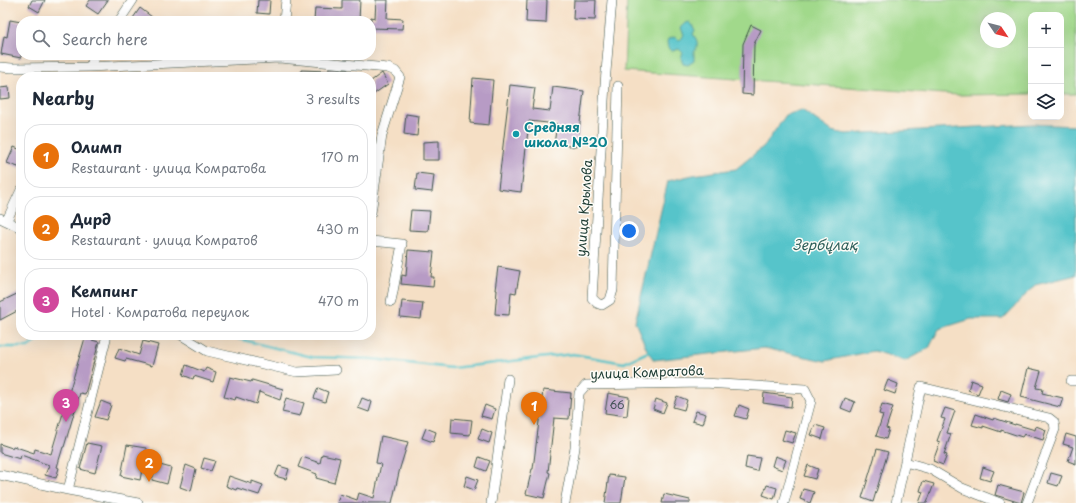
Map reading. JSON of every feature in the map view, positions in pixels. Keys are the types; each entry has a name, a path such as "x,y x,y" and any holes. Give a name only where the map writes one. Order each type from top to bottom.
{"street":[{"path":"122,16 133,0"},
{"path":"284,16 286,0"},
{"name":"улица Крылова","path":"612,0 605,84 592,298 597,303 602,305 610,300 613,290 618,86"},
{"path":"89,67 93,60"},
{"path":"0,67 89,67 210,60"},
{"path":"315,60 388,68 396,71 400,77 382,135 376,178"},
{"path":"16,198 3,219 16,226"},
{"path":"376,241 402,244 391,302"},
{"path":"68,490 106,340"},
{"path":"189,340 206,351 297,372 336,370"},
{"path":"490,503 508,379"},
{"name":"улица Комратова","path":"565,503 575,448 579,393 586,385 704,383 805,389 810,401 784,503"},
{"path":"896,503 921,387 1049,418 1054,422 1055,429 1027,503"},
{"path":"905,462 930,469 962,488 1000,503"},
{"path":"0,475 120,501 138,503"}],"green space":[{"path":"627,0 1076,0 1076,94 1064,94 1064,12 1028,12 1028,94 958,95 624,71"}],"water":[{"path":"690,22 695,30 693,34 697,41 697,46 694,52 694,61 688,65 683,64 681,58 683,53 679,49 672,51 668,48 667,42 668,39 674,37 679,40 684,35 681,28 686,23"},
{"name":"Зербұлақ","path":"802,110 832,131 846,134 1033,124 1076,126 1076,275 1035,285 1003,319 971,319 939,329 929,348 905,361 874,351 825,361 764,348 654,360 648,352 635,322 668,181 693,175 736,169 764,146 786,115"}],"building":[{"path":"32,0 45,0 39,12 29,6"},
{"path":"90,0 108,0 98,14 86,6"},
{"path":"258,0 270,0 269,14 257,13"},
{"path":"342,0 360,0 359,16 314,16 315,8 342,9"},
{"path":"376,0 388,0 387,18 403,19 402,29 376,28"},
{"path":"527,0 547,0 546,23 526,22"},
{"path":"574,0 596,0 595,20 573,19"},
{"path":"140,8 151,16 134,16"},
{"path":"10,20 16,21 16,57 1,54 4,36 7,37"},
{"path":"751,25 761,30 754,44 753,95 742,94 743,44"},
{"path":"329,69 348,70 348,72 301,72 301,70 329,71"},
{"path":"382,73 388,84 376,92 376,77"},
{"path":"473,78 493,80 489,125 470,123"},
{"name":"Средняя школа №20","path":"510,85 535,88 532,109 550,111 553,87 584,91 577,147 554,144 557,124 529,121 521,192 498,189"},
{"path":"9,87 10,98 0,99 0,88"},
{"path":"406,114 419,116 417,136 404,134"},
{"path":"439,141 439,160 423,160 423,142"},
{"path":"14,147 16,148 16,166 7,163"},
{"path":"417,173 434,175 432,192 415,190"},
{"path":"411,210 430,211 428,231 409,230"},
{"path":"408,250 434,252 431,277 434,277 433,287 401,284 402,275 406,276"},
{"path":"498,267 520,271 516,293 511,292 509,315 495,314 497,290 495,290"},
{"path":"16,294 16,312 0,320 0,302"},
{"path":"402,301 423,303 421,319 400,317"},
{"path":"84,340 99,342 85,394 80,393 57,467 59,468 56,478 45,475 49,465 21,455 20,459 0,453 0,444 12,448 13,446 34,453 35,449 51,454"},
{"path":"143,341 158,345 152,366 126,359 125,361 115,358 119,348 139,355"},
{"path":"186,365 204,372 206,368 216,372 213,382 194,376 193,379 183,375"},
{"path":"1028,368 1041,371 1036,388 1043,389 1042,393 1063,398 1060,407 1021,397"},
{"path":"230,377 251,382 252,380 283,389 280,400 259,392 256,404 236,397 235,400 224,397"},
{"path":"888,380 898,384 895,394 884,390"},
{"path":"971,380 982,384 978,394 968,390"},
{"path":"318,388 328,392 325,402 314,398"},
{"path":"543,390 571,393 569,419 554,418 548,472 550,473 544,498 526,494 533,469"},
{"path":"1001,390 1011,394 1008,402 998,399"},
{"path":"608,393 629,397 627,416 605,413"},
{"path":"764,393 792,397 791,407 763,403"},
{"path":"677,396 687,400 684,410 673,407"},
{"path":"286,398 304,403 300,416 282,412"},
{"path":"362,398 372,402 369,412 358,408"},
{"path":"845,398 855,402 851,412 841,408"},
{"path":"656,399 667,403 663,413 653,409"},
{"path":"101,401 111,405 106,420 95,417"},
{"path":"882,404 893,407 886,428 889,429 886,439 876,436 883,415 879,414"},
{"path":"485,405 495,409 492,419 481,416"},
{"path":"739,405 749,409 746,419 735,416"},
{"path":"945,408 955,411 947,433 951,434 944,454 947,455 943,465 933,461 940,442 937,441 945,419 941,418"},
{"path":"696,411 706,414 703,424 692,421"},
{"path":"976,414 993,420 994,418 1035,430 1036,426 1046,430 1043,440 1024,434 1022,437 1001,430 1001,432 983,426 983,428 972,425"},
{"path":"452,418 472,420 470,435 451,433"},
{"path":"815,425 825,428 822,439 811,435"},
{"path":"426,428 436,432 433,442 422,438"},
{"path":"482,429 492,433 489,443 478,439"},
{"path":"785,430 796,433 792,443 782,440"},
{"path":"1066,434 1076,437 1076,464 1068,461 1073,447 1063,444"},
{"path":"381,436 408,442 392,503 337,503 340,494 357,500 359,493 374,498 381,464 376,463"},
{"path":"87,443 102,446 95,473 80,469"},
{"path":"127,445 146,448 140,480 121,476"},
{"path":"877,449 888,452 873,502 862,498"},
{"path":"322,454 340,458 334,483 316,478 317,474 298,467 302,457 320,463"},
{"path":"747,456 760,458 757,471 745,468"},
{"path":"775,456 786,460 782,470 772,466"},
{"path":"479,457 490,461 486,471 476,467"},
{"path":"204,458 215,461 211,471 201,468"},
{"path":"156,464 171,468 167,484 152,480"},
{"path":"186,465 196,469 191,491 180,487"},
{"path":"808,465 818,469 815,479 804,476"},
{"path":"279,466 289,469 286,479 275,476"},
{"path":"983,467 994,471 990,481 980,478"},
{"path":"1051,473 1062,476 1058,486 1048,483"},
{"path":"609,475 625,477 621,503 605,503"},
{"path":"229,476 252,484 252,481 263,485 259,495 237,488 236,490 226,486"},
{"path":"467,476 478,480 474,490 464,486"},
{"path":"923,481 934,484 927,503 919,503 923,492 920,491"},
{"path":"767,485 777,488 774,499 763,495"},
{"path":"998,485 1024,492 1021,503 995,495"},
{"path":"803,489 814,492 810,503 800,499"},
{"path":"664,494 690,500 690,503 662,503"}],"waterway":[{"path":"0,347 28,347 38,340"},
{"path":"243,340 312,357 372,359 452,368 573,354 624,363 648,352"}],"place":[{"name":"Средняя школа №20","path":"516,134"},
{"name":"Кемпинг","path":"66,422"},
{"name":"Олимп","path":"534,425"},
{"name":"Дирд","path":"149,482"}]}
